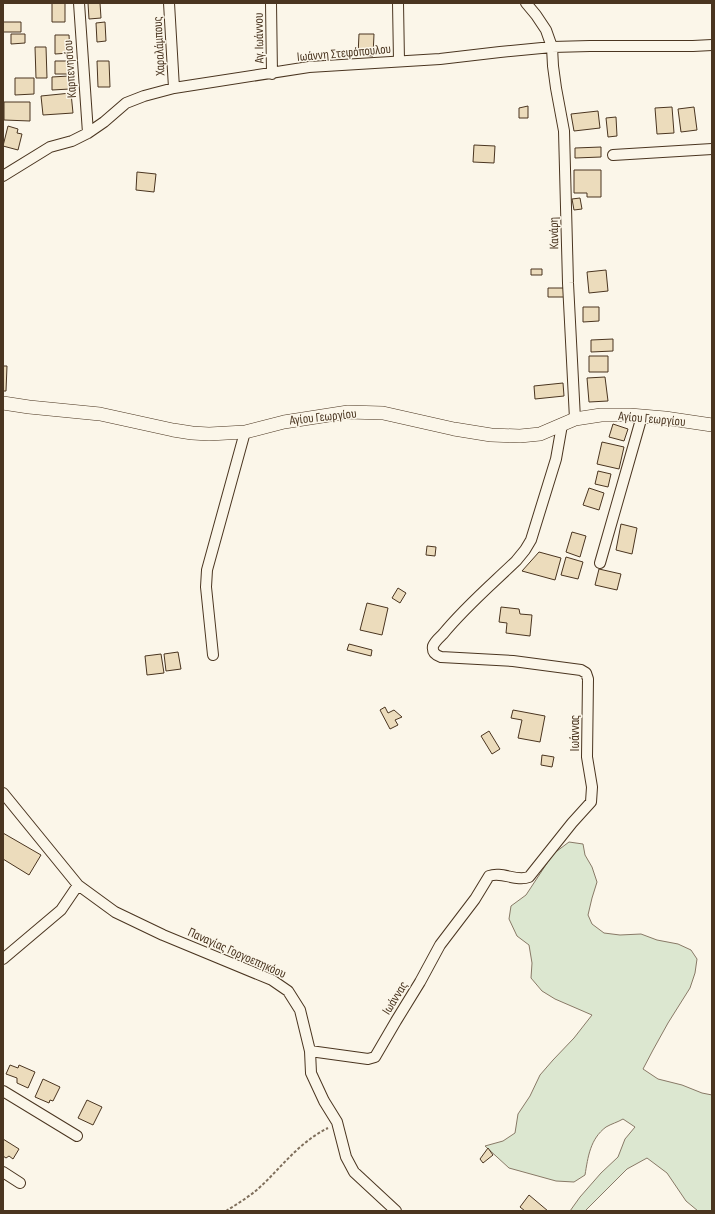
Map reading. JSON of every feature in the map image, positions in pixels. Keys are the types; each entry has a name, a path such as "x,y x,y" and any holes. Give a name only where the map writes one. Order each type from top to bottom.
{"street":[{"name":"Καρπενησίου","path":"79,3 88,134"},
{"name":"Χαραλάμπους","path":"169,3 174,88"},
{"name":"Αγ. Ιωάννου","path":"272,3 272,74"},
{"path":"398,3 399,61"},
{"name":"Κανάρη","path":"526,3 546,30 552,47 556,88 564,131 568,283 575,419"},
{"name":"Ιωάννη Στεφόπουλου","path":"3,176 50,147 72,141 88,134 126,103 144,96 174,88 272,74 308,67 440,59 552,47 712,45"},
{"path":"613,155 712,149"},
{"name":"Αγίου Γεωργίου","path":"3,403 100,414 192,434 245,432 284,422 348,412 383,413 448,428 491,435 520,436 540,434 575,419 601,415 630,415 665,418 712,425"},
{"path":"600,563 642,416"},
{"name":"Ιωάννας","path":"310,1051 368,1059 376,1057 440,945 490,876 496,874 522,878 528,877 591,802 593,794 587,757 588,679 586,673 581,670 513,661 441,657 436,656 433,652 434,644 452,623 516,561 531,540 556,459 562,425"},
{"path":"213,655 206,587 207,570 245,432"},
{"name":"Παναγίας Γοργοεπηκόου","path":"3,793 78,885 115,912 163,935 272,980 288,991 300,1010 310,1051 311,1073 324,1101 337,1122 346,1158 354,1172 396,1211"},
{"path":"3,959 62,910 78,885"},
{"path":"3,1091 77,1136"},
{"path":"3,1172 20,1183"}],"path":[{"path":"226,1211 258,1189 285,1161 316,1134 337,1122"}],"green space":[{"path":"569,842 583,844 585,855 592,867 597,882 588,915 592,924 604,933 620,935 641,934 657,940 678,944 691,950 697,959 695,973 690,988 668,1023 643,1069 658,1079 712,1095 712,1211 698,1211 686,1201 667,1173 647,1158 627,1169 585,1211 570,1211 601,1173 618,1157 625,1139 635,1127 623,1119 606,1127 596,1137 587,1162 585,1175 574,1182 556,1181 509,1168 485,1146 503,1141 515,1133 518,1114 530,1096 540,1075 574,1038 592,1015 555,999 542,991 531,978 532,963 529,945 517,936 509,919 511,906 526,895 553,854"}],"building":[{"path":"52,3 65,3 65,22 52,22"},
{"path":"88,3 100,3 101,18 89,19"},
{"path":"3,22 21,22 21,32 3,32"},
{"path":"105,22 106,41 97,42 96,23"},
{"path":"11,34 25,34 25,43 11,44"},
{"path":"359,34 374,34 373,56 358,55"},
{"path":"55,35 69,35 70,53 55,54"},
{"path":"35,47 46,47 47,78 36,78"},
{"path":"55,61 73,61 73,74 55,74"},
{"path":"97,61 109,61 110,87 98,87"},
{"path":"69,76 70,89 52,90 52,77"},
{"path":"15,78 34,78 34,94 15,95"},
{"path":"71,93 73,113 43,115 41,96"},
{"path":"4,102 30,102 30,121 4,120"},
{"path":"528,106 528,118 519,118 519,108"},
{"path":"672,107 674,133 657,134 655,108"},
{"path":"694,107 697,130 681,132 678,109"},
{"path":"598,111 600,128 574,131 571,114"},
{"path":"616,117 617,136 608,137 606,118"},
{"path":"8,126 18,129 17,133 22,134 18,150 3,146"},
{"path":"474,145 495,146 494,163 473,162"},
{"path":"601,147 601,157 575,158 575,148"},
{"path":"574,170 601,170 601,197 587,197 587,193 574,193"},
{"path":"137,172 156,174 154,192 136,190"},
{"path":"580,198 582,209 574,210 572,199"},
{"path":"531,269 542,269 542,275 531,275"},
{"path":"606,270 608,291 589,293 587,272"},
{"path":"548,288 566,288 566,297 548,297"},
{"path":"583,307 599,307 599,321 583,322"},
{"path":"613,339 613,351 591,352 591,340"},
{"path":"589,356 608,356 608,372 589,372"},
{"path":"3,366 7,366 6,391 3,391"},
{"path":"605,377 608,401 589,402 587,378"},
{"path":"563,383 564,396 535,399 534,386"},
{"path":"613,424 628,429 624,441 609,437"},
{"path":"602,442 624,447 619,469 597,464"},
{"path":"598,471 611,474 608,487 595,484"},
{"path":"589,488 604,493 599,510 583,505"},
{"path":"621,524 637,528 632,554 616,550"},
{"path":"572,532 586,536 580,557 566,552"},
{"path":"427,546 436,547 435,556 426,555"},
{"path":"539,552 561,558 555,580 522,571"},
{"path":"566,557 583,562 578,579 561,575"},
{"path":"599,569 621,574 617,590 595,585"},
{"path":"398,588 406,593 400,603 392,598"},
{"path":"367,603 388,608 382,635 360,630"},
{"path":"501,607 519,609 520,614 532,615 530,636 506,633 507,623 499,622"},
{"path":"349,644 372,650 371,656 347,650"},
{"path":"178,652 181,669 166,671 164,654"},
{"path":"161,654 164,673 147,675 145,656"},
{"path":"385,707 388,713 394,710 402,717 395,720 398,725 390,729 380,710"},
{"path":"513,710 545,716 540,742 518,738 522,720 511,718"},
{"path":"489,731 500,749 492,754 481,736"},
{"path":"542,755 554,757 552,767 541,765"},
{"path":"3,833 41,855 29,875 3,859"},
{"path":"10,1065 18,1068 19,1065 35,1072 28,1088 17,1083 17,1078 6,1074"},
{"path":"43,1079 60,1087 53,1101 50,1100 49,1103 35,1097"},
{"path":"87,1100 102,1107 93,1125 78,1118"},
{"path":"3,1139 19,1149 13,1159 9,1156 6,1158 3,1156"},
{"path":"488,1148 493,1155 483,1163 480,1159"},
{"path":"529,1195 548,1211 525,1211 520,1207"}]}
